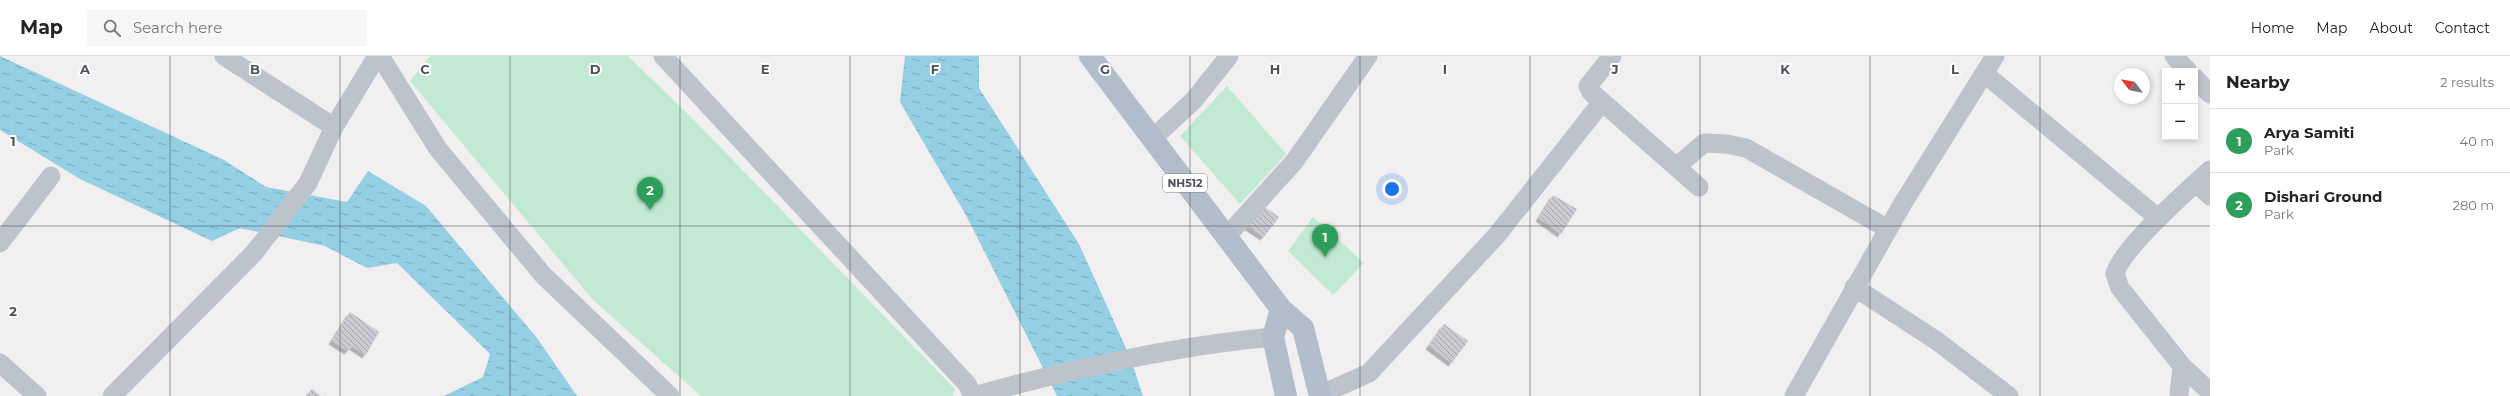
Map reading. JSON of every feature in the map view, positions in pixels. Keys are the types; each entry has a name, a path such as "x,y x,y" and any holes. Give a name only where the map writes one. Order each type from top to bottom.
{"main road":[{"name":"NH512","path":"1090,56 1281,309 1303,328 1320,396"},
{"path":"1281,309 1273,337 1286,396"}],"street":[{"path":"224,56 334,127"},
{"path":"112,396 254,253 308,182 334,127 377,56"},
{"path":"380,56 438,149 543,275 670,396"},
{"path":"663,56 967,384 974,396 1023,382 1148,356 1273,337"},
{"path":"1152,139 1194,100 1229,56"},
{"path":"1226,237 1294,162 1368,56"},
{"path":"1612,56 1588,86 1602,102 1699,187"},
{"path":"1794,396 1888,229 1995,56"},
{"path":"2174,56 2185,68"},
{"path":"1985,74 2158,218"},
{"path":"2198,81 2210,94"},
{"path":"1320,396 1369,373 1497,235 1602,102"},
{"path":"1676,166 1704,143 1726,144 1746,148 1888,229"},
{"path":"2210,170 2158,218 2116,268 2116,280 2182,366 2210,392"},
{"path":"0,243 51,176"},
{"path":"2196,183 2210,196"},
{"path":"1854,287 1937,341 2009,396"},
{"path":"0,363 37,396"},
{"path":"2179,396 2182,366"}],"green space":[{"path":"430,56 628,56 694,120 955,389 953,396 701,396 593,300 410,81"},
{"path":"1227,86 1286,154 1240,204 1180,136"},
{"path":"1313,217 1364,263 1333,295 1288,251"}],"water":[{"path":"0,56 224,160 266,187 347,202 368,171 426,206 537,338 577,396 444,396 483,377 490,354 397,263 367,268 325,246 240,228 212,241 80,179 0,130"},
{"path":"905,56 979,56 979,88 1079,244 1130,357 1143,396 1057,396 967,217 900,102"}],"building":[{"path":"1553,195 1577,209 1561,234 1539,218"},
{"path":"1263,206 1279,217 1264,237 1246,225"},
{"path":"350,312 379,332 366,355 352,346 348,351 332,341"},
{"path":"1444,324 1468,341 1452,363 1429,346"},
{"path":"312,389 321,396 306,396"}],"place":[{"name":"Dishari Ground","path":"650,210"},
{"name":"Arya Samiti","path":"1325,257"}]}
